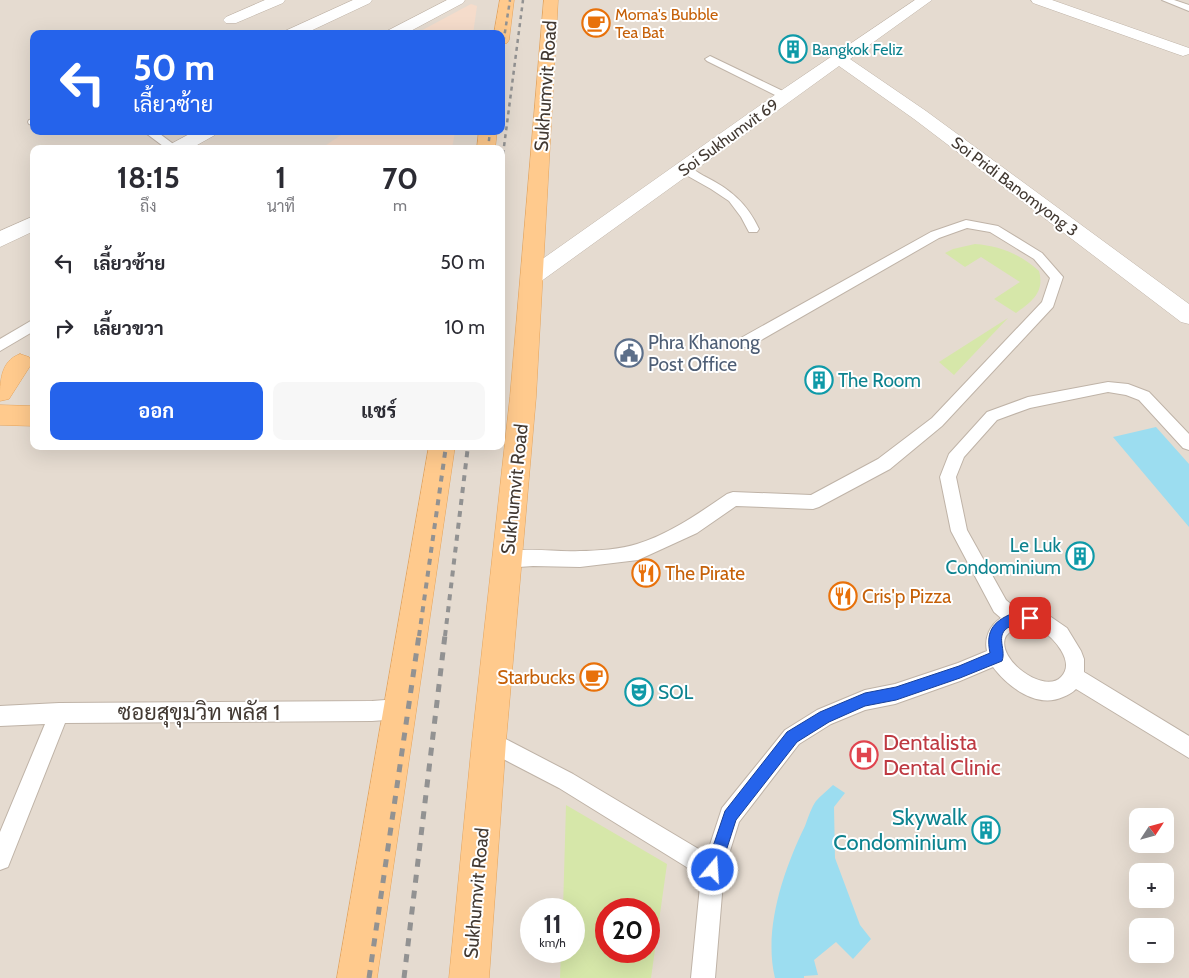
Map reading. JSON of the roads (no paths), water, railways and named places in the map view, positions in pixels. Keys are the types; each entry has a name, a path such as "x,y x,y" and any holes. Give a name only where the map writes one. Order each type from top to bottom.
{"main road":[{"path":"502,30 507,0"},
{"name":"Sukhumvit Road","path":"469,978 506,560 509,397 532,277 551,0"},
{"path":"0,392 18,363"},
{"path":"0,415 30,416"},
{"path":"356,978 441,450"}],"street":[{"path":"231,20 278,0"},
{"path":"300,30 364,0"},
{"path":"402,30 458,0"},
{"name":"Soi Sukhumvit 69","path":"532,277 785,96 926,0"},
{"path":"1038,0 1183,51"},
{"name":"Soi Pridi Banomyong 3","path":"839,59 920,115 1189,316"},
{"path":"183,145 201,135"},
{"path":"0,240 30,224"}],"lane":[{"path":"1166,0 1189,8"},
{"path":"710,59 785,96"},
{"path":"154,135 169,145"},
{"path":"683,169 734,198 743,207 753,229"},
{"path":"506,560 580,558 638,552 691,528 733,499 813,502 884,464 936,422 1048,304 1057,277 1038,256 994,229 966,224 936,235 744,343"},
{"path":"0,346 30,327"},
{"path":"1016,618 1000,606 959,531 948,477 957,454 992,416 1028,403 1108,387 1128,390 1144,396 1189,444"},
{"path":"1016,618 1030,618 1046,624 1060,634 1071,648 1076,663 1074,678 1065,688 1052,692 1034,689 1017,680 1005,669 998,656 994,643 996,632 1003,623 1016,618"},
{"path":"704,978 713,870 730,816 792,737 824,717 865,700 896,694 960,672 998,656"},
{"path":"1074,678 1189,748"},
{"name":"ซอยสุขุมวิท พลัส 1","path":"0,716 59,713 372,711 399,709"},
{"path":"0,859 59,713"},
{"path":"489,741 566,781 713,870"}],"water":[{"path":"1156,427 1189,464 1189,527 1113,437"},
{"path":"833,785 845,793 834,807 835,858 860,925 871,939 853,959 836,942 814,960 818,975 804,976 804,978 775,978 772,940 774,920 783,880 816,801"}],"railway":[{"path":"505,32 510,0"},
{"path":"504,145 523,0"},
{"path":"488,145 490,135"},
{"path":"419,636 445,450"},
{"path":"445,636 468,450"},
{"path":"369,978 419,635"},
{"path":"404,978 445,635"}],"place":[{"name":"Moma's Bubble Tea Bat","path":"596,23"},
{"name":"Bangkok Feliz","path":"793,49"},
{"name":"Phra Khanong Post Office","path":"629,353"},
{"name":"The Room","path":"819,380"},
{"name":"Le Luk Condominium","path":"1080,556"},
{"name":"The Pirate","path":"646,573"},
{"name":"Cris'p Pizza","path":"843,596"},
{"name":"Starbucks","path":"594,677"},
{"name":"SOL","path":"639,692"},
{"name":"Dentalista Dental Clinic","path":"864,755"},
{"name":"Skywalk Condominium","path":"986,830"}]}
